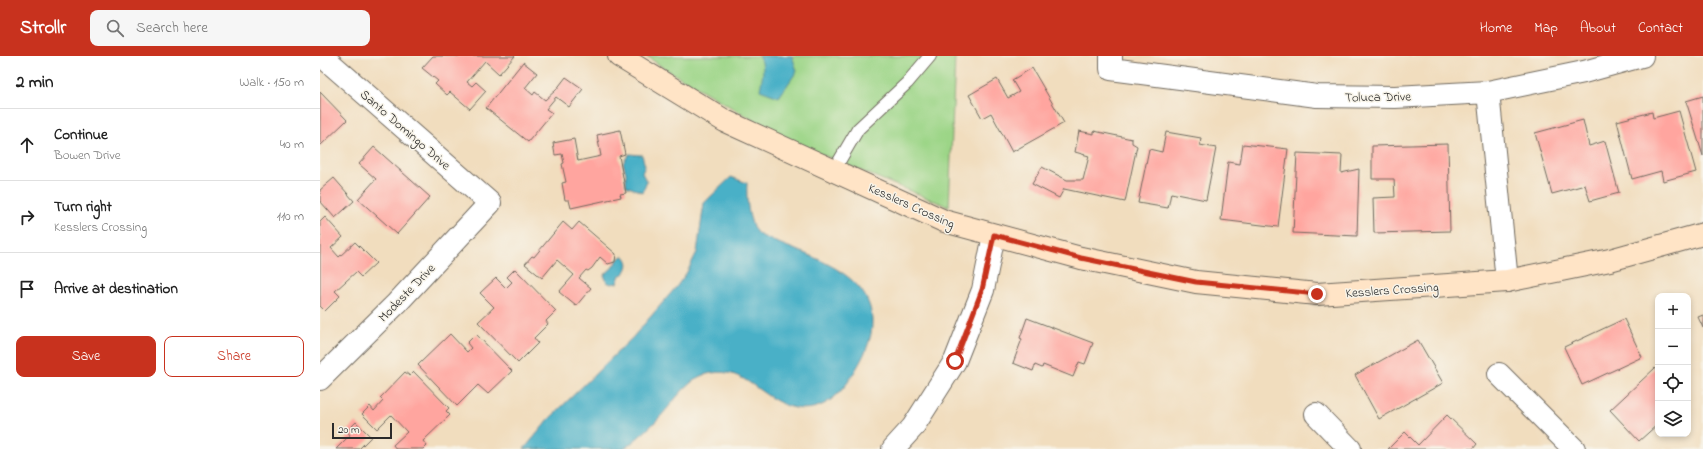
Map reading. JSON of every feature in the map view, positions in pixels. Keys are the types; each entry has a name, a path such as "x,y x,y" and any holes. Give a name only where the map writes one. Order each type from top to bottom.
{"street":[{"name":"Santo Domingo Drive","path":"322,56 490,203"},
{"name":"Kesslers Crossing","path":"619,56 725,122 944,221 1081,258 1196,282 1317,294 1507,281 1610,260 1703,234"},
{"name":"Toluca Drive","path":"1111,63 1317,96 1395,97 1488,92 1584,72 1642,56"},
{"path":"1488,92 1507,281"},
{"name":"Modeste Drive","path":"320,379 397,303 490,203"},
{"path":"894,449 913,427 955,361 982,290 994,235"},
{"path":"1499,374 1574,449"},
{"path":"1316,414 1350,449"}],"lane":[{"path":"834,170 858,129 907,83 930,56"}],"green space":[{"path":"647,56 955,56 949,207 791,142 662,67"}],"water":[{"path":"759,56 792,56 797,71 779,97 760,90 763,68"},
{"path":"629,154 642,155 645,166 642,173 647,182 642,192 626,186 626,173 623,163"},
{"path":"731,177 747,183 747,202 750,217 758,234 828,264 845,275 859,287 868,302 872,320 871,335 860,362 845,386 838,394 820,406 800,409 777,401 737,376 718,372 707,374 699,377 686,387 654,423 624,449 524,449 549,419 633,337 677,286 687,272 697,252 704,203"},
{"path":"624,256 628,265 624,274 620,275 617,283 611,284 607,282 604,275 612,268 619,258"}],"building":[{"path":"433,56 515,56 499,74 485,61 467,82 472,86 476,82 486,91 470,109 450,92 447,95 435,84 438,81 422,68"},
{"path":"523,62 537,73 525,88 533,95 535,92 545,100 556,90 566,77 583,89 569,107 556,97 546,109 552,113 528,142 486,108"},
{"path":"1032,68 1064,123 1012,152 991,113 982,118 969,95 997,79 1008,98 1019,92 1012,80"},
{"path":"320,92 347,120 320,146"},
{"path":"1703,96 1703,156 1686,101"},
{"path":"1679,111 1696,172 1663,181 1661,171 1632,179 1617,121 1652,112 1653,118"},
{"path":"1583,120 1589,146 1605,141 1619,193 1590,201 1585,185 1552,194 1535,133"},
{"path":"620,130 625,154 619,156 626,193 620,194 621,197 571,208 569,200 565,200 562,183 566,182 562,164 564,163 562,154 555,155 553,143 574,139 578,161 601,156 597,135"},
{"path":"1079,131 1094,134 1094,131 1132,139 1132,143 1137,146 1125,202 1064,189 1059,198 1032,184 1042,167 1067,180 1083,180 1089,156 1075,152"},
{"path":"1166,132 1201,138 1200,145 1216,148 1206,200 1171,193 1168,208 1138,203 1149,149 1162,152"},
{"path":"1243,144 1288,149 1278,227 1221,220 1228,162 1240,164"},
{"path":"1448,144 1450,231 1374,233 1373,198 1395,197 1394,179 1372,179 1372,146"},
{"path":"374,147 430,197 397,234 358,199 376,179 359,164"},
{"path":"1297,153 1342,155 1341,173 1359,169 1357,236 1293,233"},
{"path":"334,178 354,201 335,218 320,201 320,190"},
{"path":"325,217 343,237 331,248 339,257 355,242 376,263 361,277 356,272 335,291 340,296 325,311 320,306 320,222"},
{"path":"563,222 572,230 579,222 616,254 615,262 608,264 600,257 592,268 588,271 586,270 579,278 591,288 576,306 559,292 574,275 557,260 542,278 525,264 532,256 534,257"},
{"path":"515,269 556,311 546,321 548,324 534,338 538,343 518,363 478,322 494,307 480,293 496,278 506,288 512,282 507,277"},
{"path":"1703,315 1703,328 1698,317"},
{"path":"1027,318 1093,343 1085,364 1079,362 1073,377 1043,365 1042,368 1035,365 1033,371 1013,363 1022,339 1020,338"},
{"path":"1624,319 1642,357 1582,385 1564,347"},
{"path":"450,334 467,352 471,348 467,343 476,334 512,371 488,394 478,385 457,406 418,365"},
{"path":"1418,340 1443,383 1379,419 1355,375"},
{"path":"1655,368 1655,427 1639,441 1610,410"},
{"path":"405,372 410,376 414,372 449,408 446,411 450,415 423,441 427,446 424,449 396,449 393,445 407,432 391,415 377,429 362,414 370,406 374,411 383,401 380,398"},
{"path":"1447,415 1477,444 1473,449 1388,449 1405,432 1418,445"},
{"path":"356,422 371,437 359,449 336,449 350,435 347,431"}],"route":[{"path":"955,361 982,290 994,235 1081,258 1196,282 1317,294"}]}
